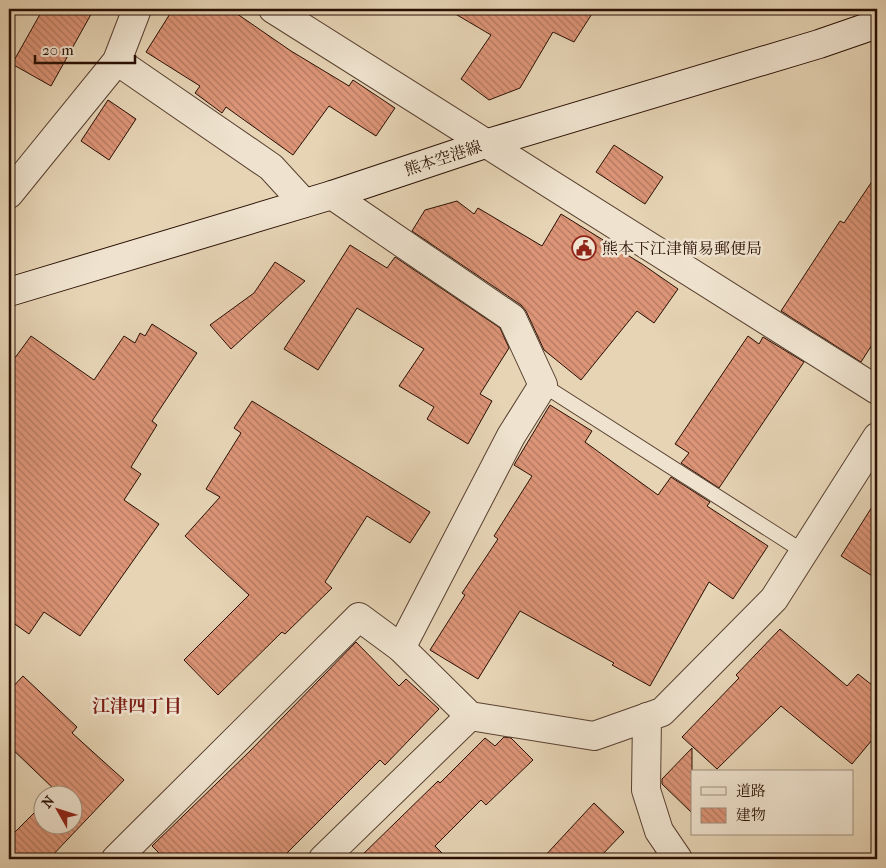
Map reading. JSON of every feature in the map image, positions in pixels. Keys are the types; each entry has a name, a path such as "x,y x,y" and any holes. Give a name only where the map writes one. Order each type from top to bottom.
{"street":[{"path":"9,194 117,61 137,9"},
{"path":"273,9 877,390"},
{"name":"熊本空港線","path":"9,292 332,195 485,144 819,44 877,24"},
{"path":"117,61 271,168 304,203"},
{"path":"332,195 512,318 543,385 512,436 401,648"},
{"path":"116,859 359,617 401,648 470,716 594,736 662,712 774,599 877,437"},
{"path":"323,859 470,716"},
{"path":"647,717 646,790 659,831 678,859"}],"lane":[{"path":"543,385 804,552"}],"building":[{"path":"43,9 94,9 51,86 12,64"},
{"path":"173,9 230,9 291,51 349,86 353,80 395,108 376,136 329,106 293,155 226,107 222,113 195,93 200,86 146,52"},
{"path":"447,9 595,9 574,42 553,32 520,88 489,100 461,79 491,35"},
{"path":"108,100 136,119 109,160 81,141"},
{"path":"614,145 663,177 645,204 596,172"},
{"path":"877,174 877,337 861,362 781,311 840,221 844,223"},
{"path":"457,201 474,214 478,208 542,246 561,214 642,264 678,289 654,323 637,311 581,380 544,350 526,311 521,305 412,231 425,210"},
{"path":"350,245 387,268 395,257 500,328 509,348 480,394 492,401 468,444 427,419 434,407 399,386 424,349 357,308 318,370 284,349"},
{"path":"275,262 305,281 231,349 210,325 254,293"},
{"path":"152,324 197,353 152,421 157,425 131,467 141,474 124,500 159,524 80,636 44,612 29,634 9,620 9,366 31,336 94,380 124,336 135,343 140,333 145,336"},
{"path":"748,336 759,344 763,337 804,362 719,488 681,463 689,453 675,444"},
{"path":"252,401 430,512 410,543 367,516 325,582 332,588 285,634 282,632 218,695 184,660 249,595 185,536 220,497 206,489 241,433 234,428"},
{"path":"550,405 592,431 585,442 658,495 671,477 710,502 707,506 768,546 733,599 709,582 650,686 612,665 614,663 520,611 478,679 430,650 465,595 462,593 498,539 494,536 532,476 514,465"},
{"path":"877,499 877,579 841,556"},
{"path":"780,629 847,686 858,674 877,689 877,734 852,764 781,706 717,769 682,737 739,678 736,675"},
{"path":"356,642 399,686 406,679 439,709 385,765 380,760 281,859 165,859 152,846 250,751"},
{"path":"23,676 77,727 72,733 124,780 82,824 82,786 51,786 9,746 9,691"},
{"path":"504,737 511,738 533,760 486,805 481,800 435,846 448,859 358,859 438,781 440,783 485,738 495,746"},
{"path":"692,748 691,812 662,784 662,779"},
{"path":"594,803 624,832 598,859 542,859"},
{"path":"32,815 32,836 71,836 49,859 9,859 9,838"}],"place":[{"name":"熊本下江津簡易郵便局","path":"584,248"}],"district":[{"name":"江津四丁目","path":"137,706"}]}
